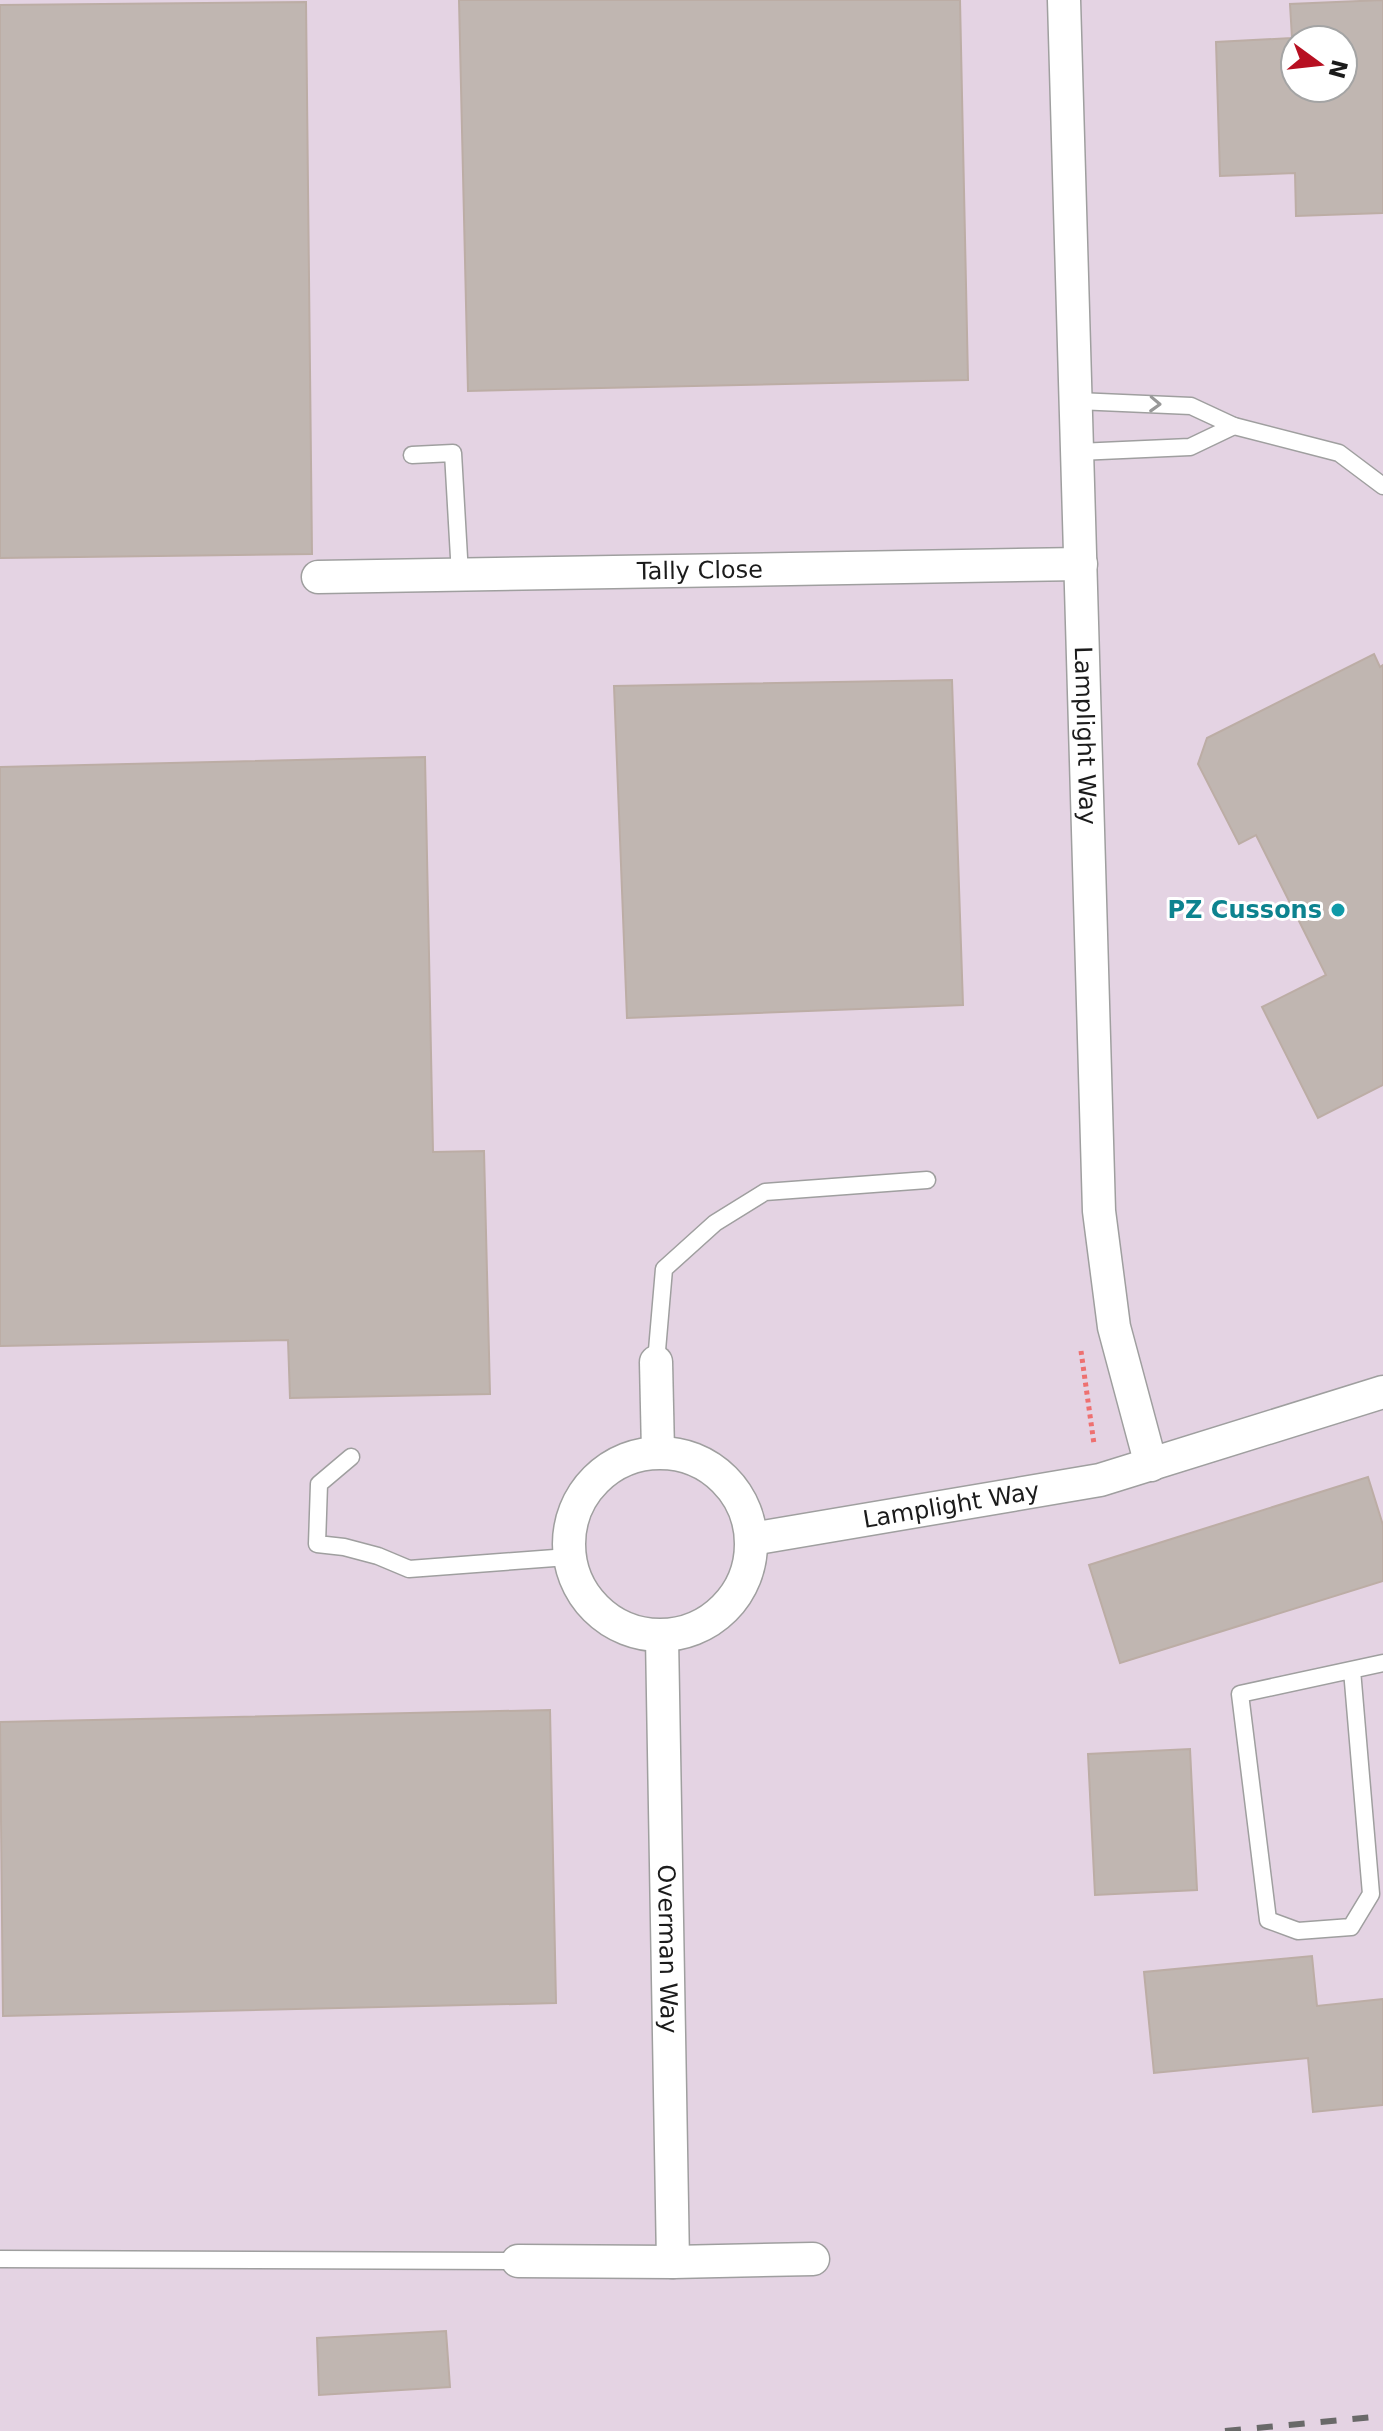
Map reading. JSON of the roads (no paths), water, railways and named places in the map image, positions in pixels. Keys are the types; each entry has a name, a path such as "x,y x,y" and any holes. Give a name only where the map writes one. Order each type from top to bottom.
{"street":[{"name":"Lamplight Way","path":"1064,0 1099,1211 1114,1327 1151,1465"},
{"name":"Tally Close","path":"318,577 1081,564"},
{"path":"656,1362 658,1452"},
{"name":"Lamplight Way","path":"752,1539 1100,1480 1383,1392"},
{"path":"658,1452 690,1456 718,1472 739,1496 752,1539 748,1570 734,1599 711,1621 681,1634 662,1637 630,1632 602,1616 581,1593 568,1557 570,1525 582,1495 603,1471 631,1456 658,1452"},
{"name":"Overman Way","path":"662,1637 673,2262"},
{"path":"518,2261 813,2259"}],"lane":[{"path":"1077,401 1191,406 1234,426 1339,453 1383,486"},
{"path":"1078,452 1190,447 1234,426"},
{"path":"412,455 453,453 460,575"},
{"path":"656,1362 664,1269 715,1223 765,1192 927,1180"},
{"path":"351,1457 319,1484 317,1544 378,1556 409,1569 568,1557"},
{"path":"1352,1670 1371,1894 1351,1927 1298,1931 1268,1920 1240,1694 1383,1663"},
{"path":"0,2259 518,2261"}],"railway":[{"path":"1225,2431 1383,2416"}],"place":[{"name":"PZ Cussons","path":"1338,910"}]}
